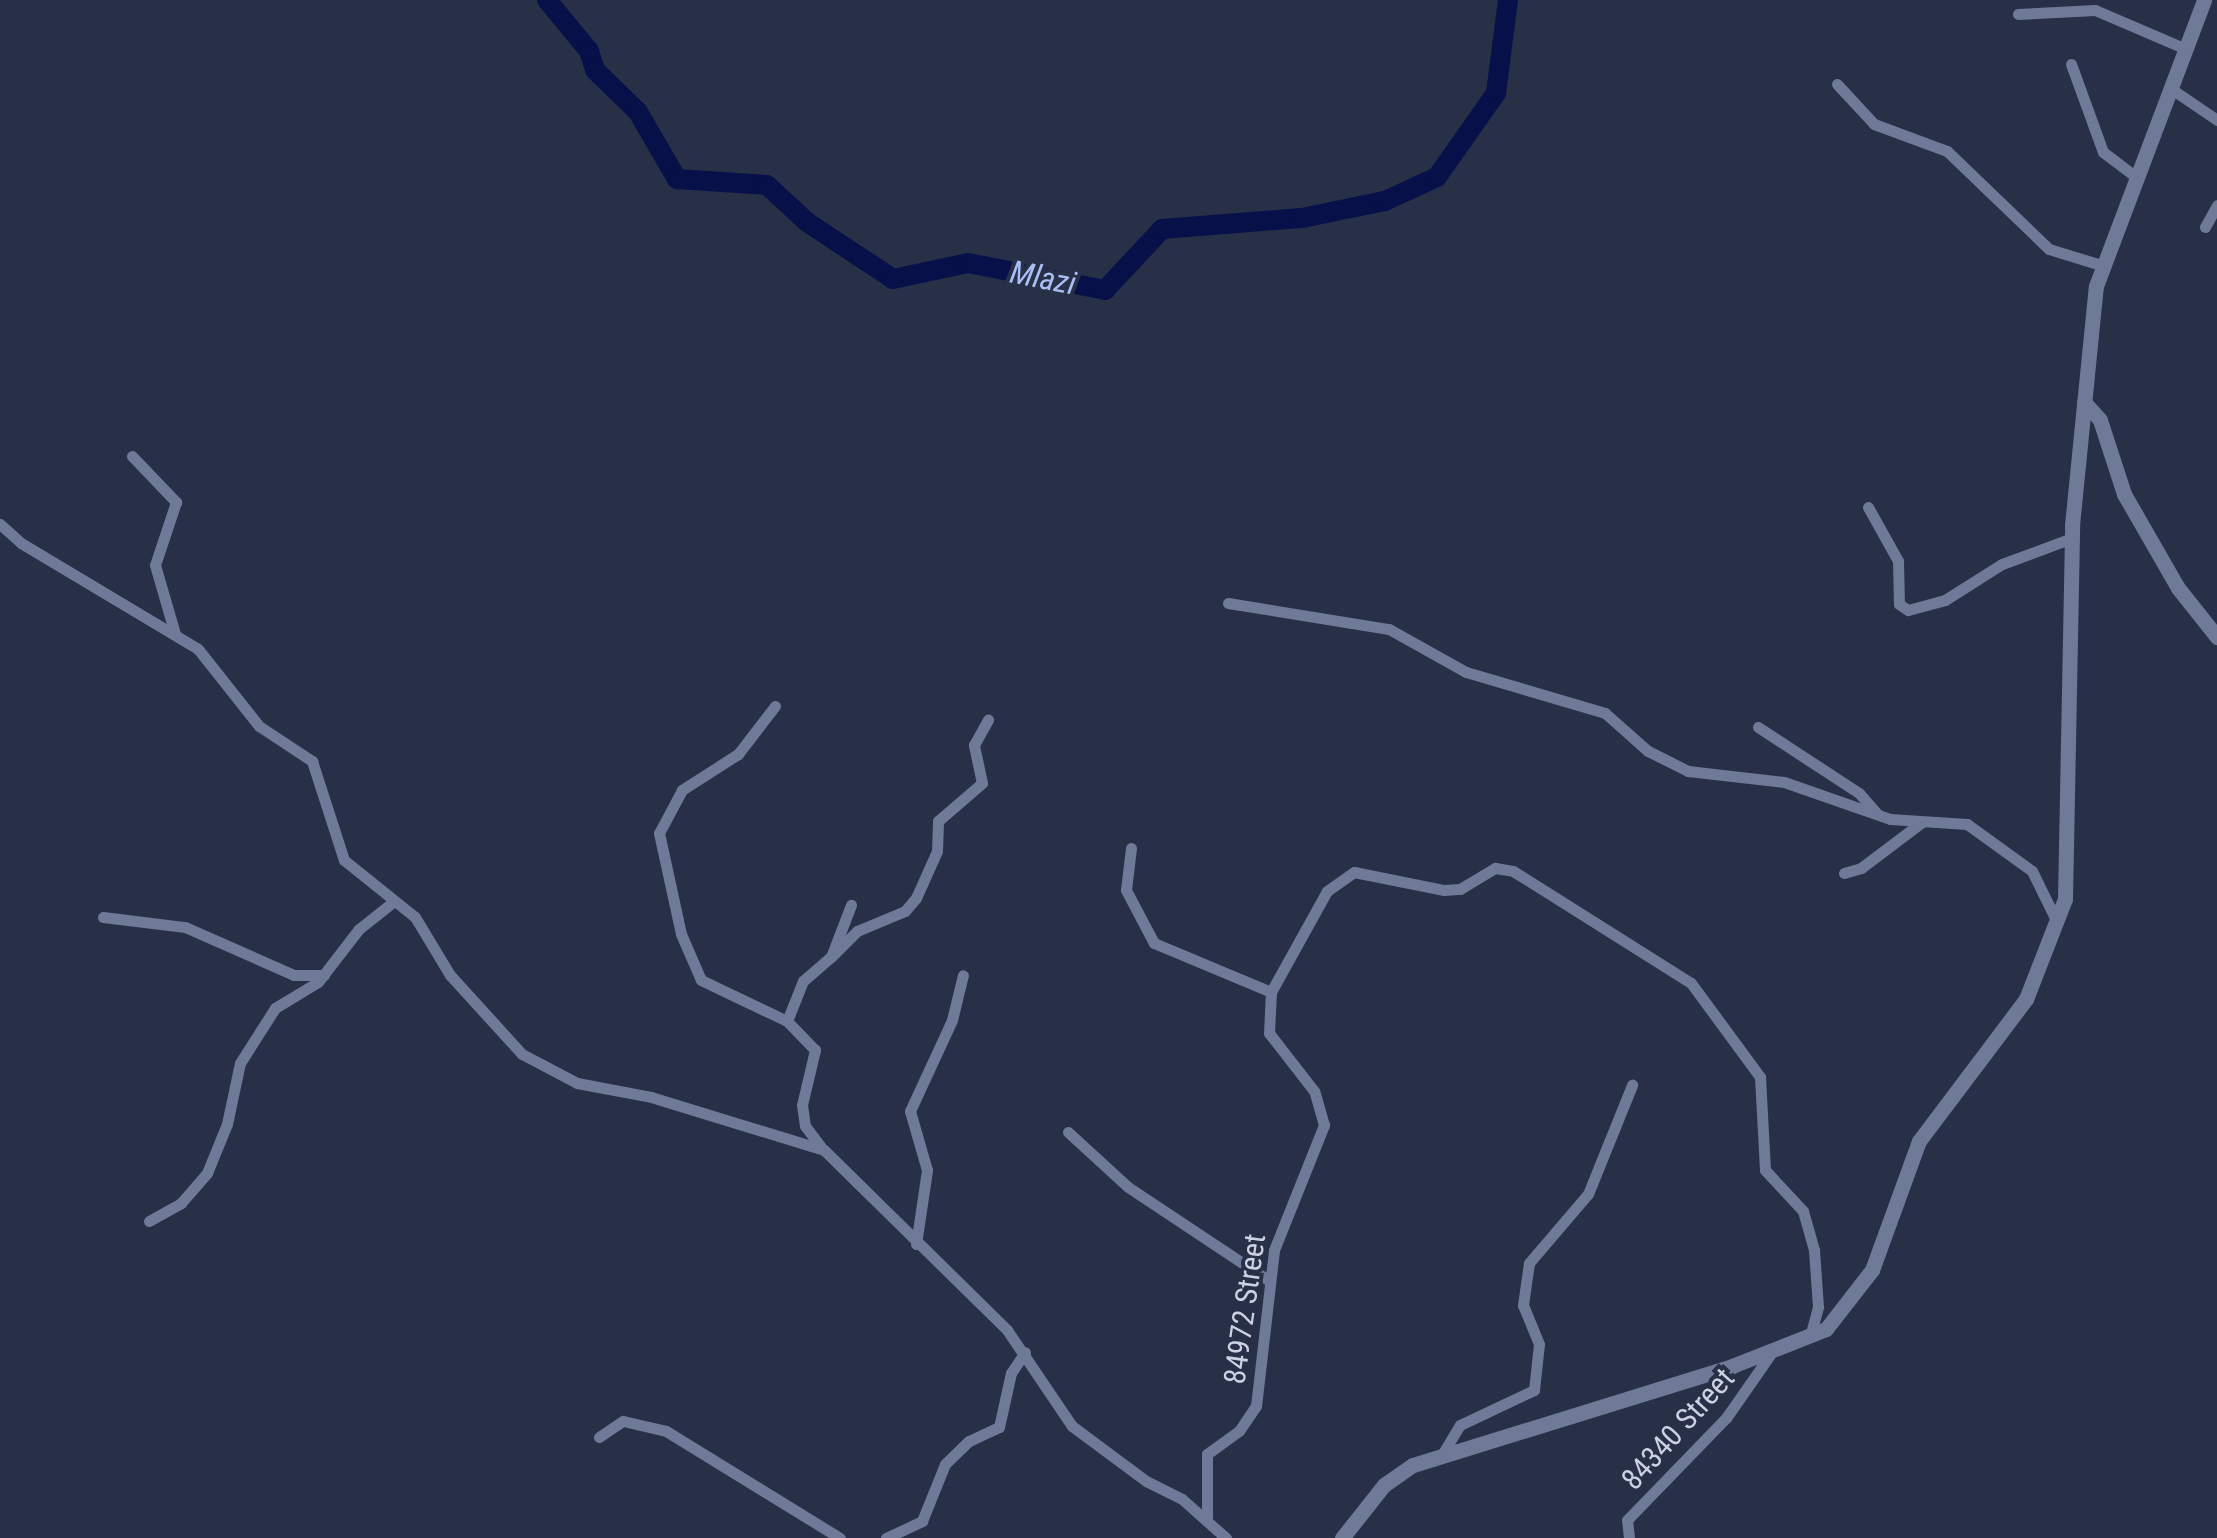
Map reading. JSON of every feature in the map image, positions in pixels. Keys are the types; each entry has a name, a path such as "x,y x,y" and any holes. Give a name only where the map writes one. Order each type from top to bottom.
{"street":[{"path":"1342,1538 1384,1485 1443,1453 1772,1352 1810,1336 1860,1292 1919,1141 2009,1026 2058,926 2067,856 2072,538 2100,266 2204,0"},
{"path":"2018,14 2095,10 2186,48"},
{"path":"2071,64 2103,152 2134,176"},
{"path":"1838,84 1874,124 1947,151 2049,249 2100,266"},
{"path":"2170,88 2217,120"},
{"path":"2205,227 2217,205"},
{"path":"2084,402 2100,420 2124,494 2178,588 2217,637"},
{"path":"132,456 176,502 156,565 175,634"},
{"path":"1868,507 1898,561 1899,604 1908,610 1945,600 2002,564 2072,538"},
{"path":"0,524 124,609 175,634 210,659 259,726 312,761 327,792 330,822 344,860 415,917 473,1002 543,1068 824,1150"},
{"path":"1228,602 1389,629 1496,683 1605,713 1648,751 1688,771 1784,782 1877,814 1967,824 2022,860 2058,926"},
{"path":"776,706 738,754 682,790 659,833 681,934 700,980 788,1021 815,1050 802,1116 824,1150 1025,1352 1082,1436 1207,1518 1226,1538"},
{"path":"788,1021 803,980 863,927 905,911 916,898 935,859 938,821 982,783 974,745 988,720"},
{"path":"1758,727 1859,793 1877,814"},
{"path":"1844,873 1861,868 1922,822"},
{"path":"1131,848 1126,890 1154,942 1271,992 1326,891 1354,872 1444,890 1460,889 1494,868 1513,871 1691,983 1760,1077 1765,1170 1804,1211 1814,1250 1818,1307 1810,1336"},
{"path":"149,1222 181,1203 207,1173 251,1040 283,999 324,975 359,929 393,902"},
{"path":"831,957 851,905"},
{"path":"103,917 186,927 294,975 324,975"},
{"path":"916,1244 926,1170 910,1111 952,1020 963,975"},
{"name":"84972 Street","path":"1207,1518 1207,1454 1239,1431 1256,1406 1268,1280 1280,1228 1320,1148 1324,1125 1314,1092 1269,1033 1271,992"},
{"path":"1443,1453 1460,1425 1534,1390 1539,1344 1523,1305 1529,1262 1588,1194 1632,1086"},
{"path":"1068,1132 1128,1187 1268,1280"},
{"path":"886,1538 922,1521 945,1464 969,1441 998,1427 1011,1373 1025,1352"},
{"name":"84340 Street","path":"1629,1538 1627,1520 1726,1418 1772,1352"},
{"path":"599,1437 623,1420 666,1431 840,1538"}],"waterway":[{"name":"Mlazi","path":"547,0 589,51 595,70 638,112 677,179 767,185 807,222 893,279 968,263 1105,290 1162,229 1302,218 1385,201 1437,177 1496,93 1508,0"}]}
